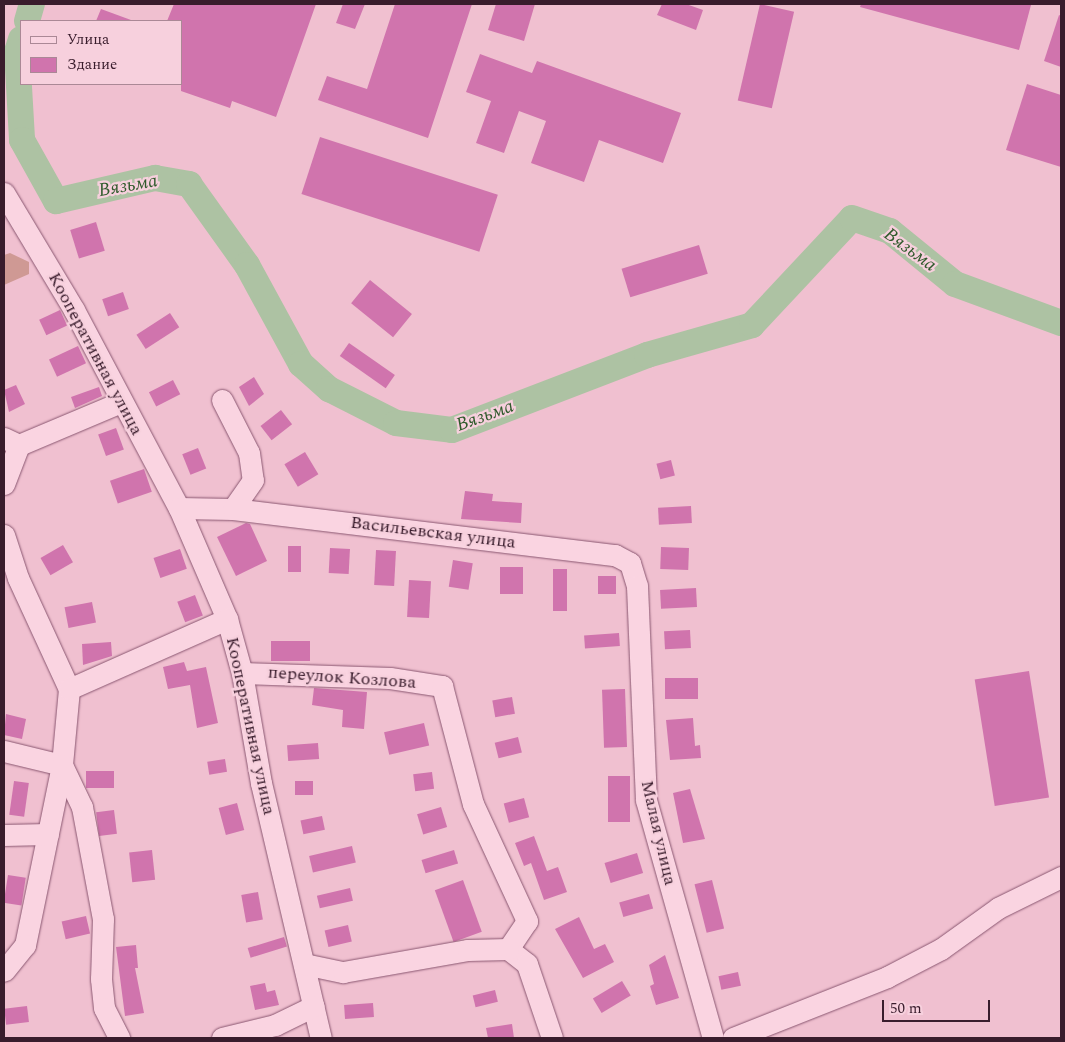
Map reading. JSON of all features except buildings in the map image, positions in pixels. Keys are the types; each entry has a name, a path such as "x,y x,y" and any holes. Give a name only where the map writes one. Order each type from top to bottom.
{"street":[{"name":"Кооперативная улица","path":"4,193 74,310 121,402 180,508 227,619 242,673 261,782 321,1038"},
{"path":"222,400 249,454 253,480 233,509"},
{"path":"4,484 11,442 121,402"},
{"name":"Васильевская улица","path":"180,508 233,509 615,555 630,563"},
{"path":"4,535 8,567 69,689 62,765 25,945 4,972"},
{"name":"Малая улица","path":"630,563 637,586 646,800 713,1038"},
{"path":"69,689 227,619"},
{"name":"переулок Козлова","path":"242,673 390,678 442,686 473,804 527,921 508,949"},
{"path":"4,751 62,765"},
{"path":"62,765 82,807 104,919 101,978 104,1008 119,1038"},
{"path":"4,835 48,834"},
{"path":"733,1038 887,977 942,949 998,908 1061,877"},
{"path":"304,964 343,972 468,950 508,949 527,964 552,1038"},
{"path":"222,1038 276,1025 314,1006"}],"shaded area":[{"path":"10,253 29,262 29,274 4,285 4,255"}],"waterway":[{"name":"Вязьма","path":"27,20 32,4"},
{"name":"Вязьма","path":"20,42 17,52 22,140 56,201 155,178 189,184 247,265 301,364 329,389 396,423 452,430 647,355 752,325 852,218 890,231 955,284 1061,323"}]}
